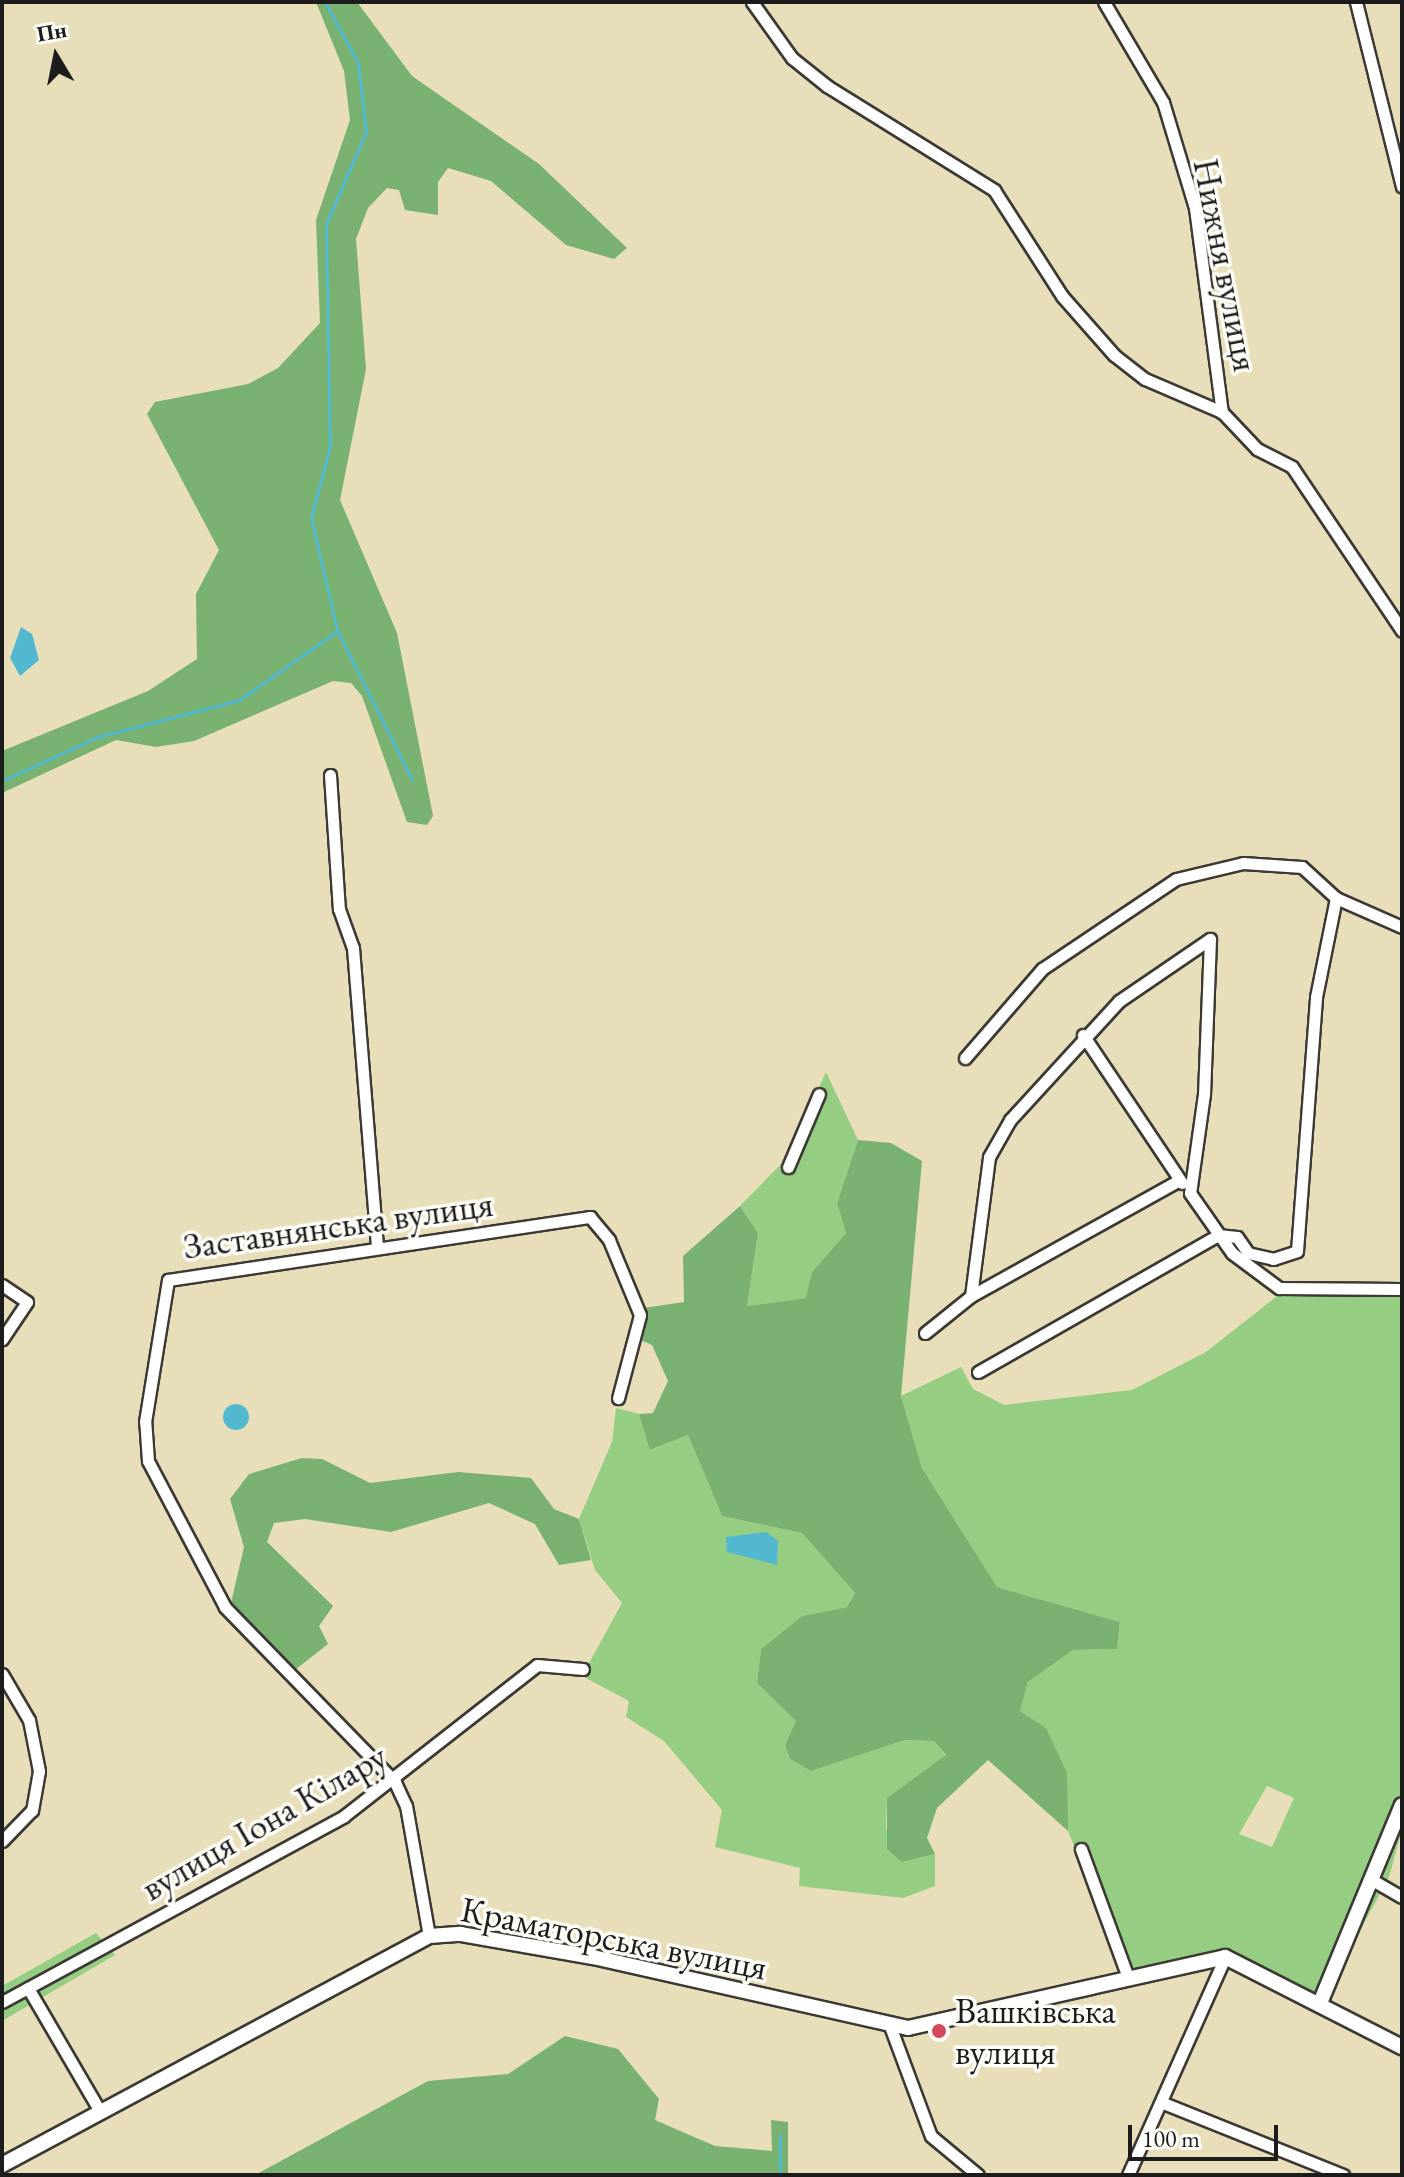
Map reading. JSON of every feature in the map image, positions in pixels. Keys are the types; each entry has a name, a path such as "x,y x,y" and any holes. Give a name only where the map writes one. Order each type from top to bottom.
{"street":[{"path":"752,2 792,58 815,77 994,190 1062,296 1114,355 1182,399 1222,412 1257,449 1292,467 1402,631"},
{"name":"Нижня вулиця","path":"1104,2 1163,102 1195,208 1222,412"},
{"path":"1356,2 1402,186"},
{"path":"330,775 339,909 353,948 377,1245"},
{"path":"965,1058 1042,969 1176,879 1243,863 1302,867 1336,898 1402,927"},
{"path":"978,1372 1218,1235 1237,1237 1248,1253 1273,1259 1297,1251 1303,1241 1316,997 1336,898"},
{"path":"971,1296 989,1157 1010,1120 1083,1035 1210,939 1204,1094 1190,1193"},
{"path":"1083,1035 1218,1235 1279,1288 1402,1289"},
{"path":"788,1167 819,1094"},
{"path":"925,1333 971,1296 1179,1180"},
{"name":"Заставнянська вулиця","path":"429,1936 406,1806 395,1782 225,1607 148,1461 144,1439 173,1275 590,1217 609,1240 640,1315 618,1398"},
{"path":"2,1285 27,1302 2,1339"},
{"name":"вулиця Іона Кілару","path":"2,2002 395,1782 537,1665 583,1669"},
{"path":"2,1674 29,1720 39,1771 32,1810 2,1841"},
{"path":"1320,2003 1374,1881 1402,1805"},
{"path":"1081,1849 1127,1975"},
{"path":"1374,1881 1402,1897"},
{"name":"Краматорська вулиця","path":"2,2165 429,1936 461,1934 593,1957 890,2026 931,2024 1127,1975 1219,1957"},
{"path":"1128,2175 1163,2103 1219,1957 1320,2003 1402,2047"},
{"path":"28,1988 100,2111"},
{"path":"890,2026 931,2136 949,2156 978,2175"},
{"path":"1163,2103 1343,2175"}],"green space":[{"path":"316,2 357,2 412,76 539,164 627,248 614,259 566,245 491,181 448,168 438,182 438,215 405,210 399,190 387,188 368,208 356,239 366,369 340,500 397,633 433,816 427,825 407,822 362,696 351,683 333,681 194,741 156,747 116,740 2,793 2,751 148,691 197,659 196,594 219,550 147,414 155,402 248,384 278,368 320,323 316,220 350,120 344,71"},
{"path":"826,1072 858,1140 837,1203 846,1233 812,1272 807,1298 747,1306 758,1233 740,1206 786,1159"},
{"path":"858,1140 891,1143 922,1161 901,1396 922,1468 997,1587 1120,1622 1117,1649 1073,1650 1028,1682 1020,1711 1046,1728 1067,1773 1068,1831 988,1760 937,1808 927,1838 935,1854 902,1862 887,1849 887,1798 946,1755 934,1741 905,1740 811,1771 790,1759 785,1745 796,1721 757,1683 761,1649 802,1616 847,1607 855,1593 802,1533 722,1516 688,1435 650,1450 639,1414 653,1413 668,1381 652,1345 631,1336 637,1309 684,1302 683,1256 740,1206 758,1233 747,1306 806,1298 812,1272 846,1233 837,1203"},
{"path":"1402,1290 1402,1830 1389,1877 1321,2003 1235,1961 1126,1977 1068,1831 1046,1728 1020,1711 1028,1682 1073,1650 1117,1649 1120,1622 997,1587 922,1468 901,1396 961,1367 973,1389 1004,1405 1132,1390 1206,1352 1277,1296","holes":["1267,1786 1294,1798 1272,1847 1239,1834"]},
{"path":"616,1408 639,1414 651,1450 688,1435 722,1516 802,1533 855,1593 847,1607 802,1616 761,1649 757,1683 797,1721 785,1745 790,1759 811,1771 905,1740 934,1741 946,1756 887,1798 886,1828 902,1862 935,1854 935,1886 903,1898 799,1886 800,1868 715,1847 722,1810 664,1741 626,1717 629,1701 582,1676 622,1603 595,1570 579,1519 612,1442"},
{"path":"302,1458 322,1459 370,1483 458,1472 531,1478 554,1509 579,1519 591,1560 559,1565 535,1524 489,1503 391,1532 305,1519 274,1523 267,1542 333,1606 319,1626 328,1644 291,1673 230,1607 244,1547 230,1499 249,1474"},
{"path":"96,1933 115,1955 2,2021 2,1986"},
{"path":"565,2036 618,2049 659,2099 655,2120 715,2146 772,2151 771,2120 788,2122 788,2175 255,2175 428,2081 508,2074"}],"water":[{"path":"21,627 32,634 39,660 20,676 10,658"},
{"path":"236,1404 245,1408 249,1417 245,1426 236,1430 227,1426 223,1417 227,1408"},
{"path":"766,1532 778,1541 777,1565 727,1552 726,1537"}],"waterway":[{"path":"325,2 358,63 366,132 326,224 330,446 311,518 337,630 412,780"},
{"path":"2,781 97,737 239,700 337,631"},
{"path":"780,2135 780,2175"}],"place":[{"name":"Вашківська вулиця","path":"939,2031"}]}
